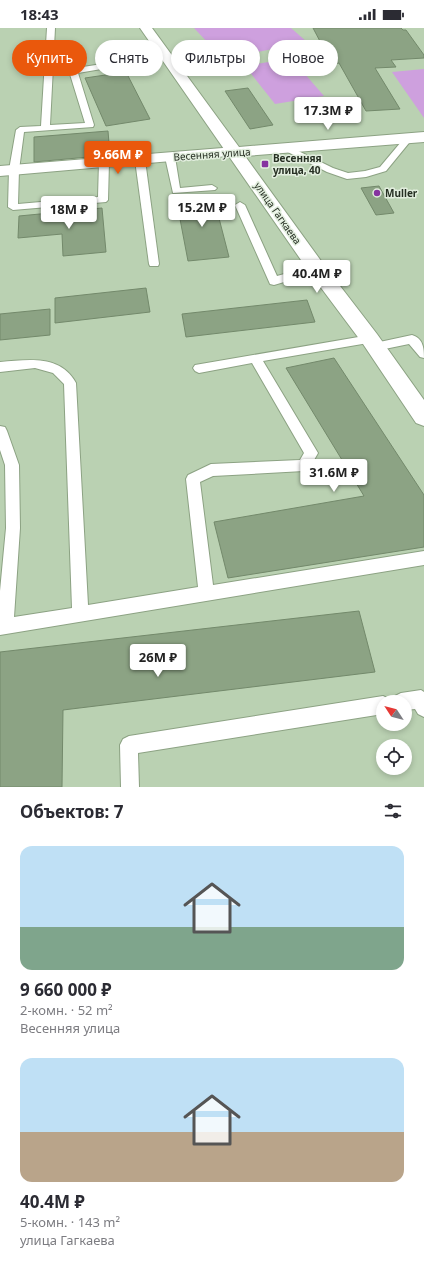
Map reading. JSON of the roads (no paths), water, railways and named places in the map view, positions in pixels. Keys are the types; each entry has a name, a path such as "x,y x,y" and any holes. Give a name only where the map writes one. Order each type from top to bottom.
{"street":[{"name":"улица Гагкаева","path":"146,28 317,269 422,409"},
{"name":"Весенняя улица","path":"7,170 424,137"}],"lane":[{"path":"45,128 51,28"},
{"path":"104,162 103,200 13,207 7,170 20,130 90,125 73,71 166,56"},
{"path":"285,148 330,170 347,176 383,170 409,138"},
{"path":"170,157 176,191 212,188"},
{"path":"140,160 154,264"},
{"path":"240,205 274,281 317,269"},
{"path":"200,368 255,358 412,339 424,354"},
{"path":"206,593 193,479 211,470 304,465 311,453 255,358"},
{"path":"0,367 35,364 57,369 70,383 80,614"},
{"path":"0,431 12,465 13,528 3,626 424,558"},
{"path":"412,700 421,699 424,708"},
{"path":"130,787 129,745 376,706"}],"place":[{"name":"Весенняя улица, 40","path":"265,164"},
{"name":"Muller","path":"377,193"}]}
